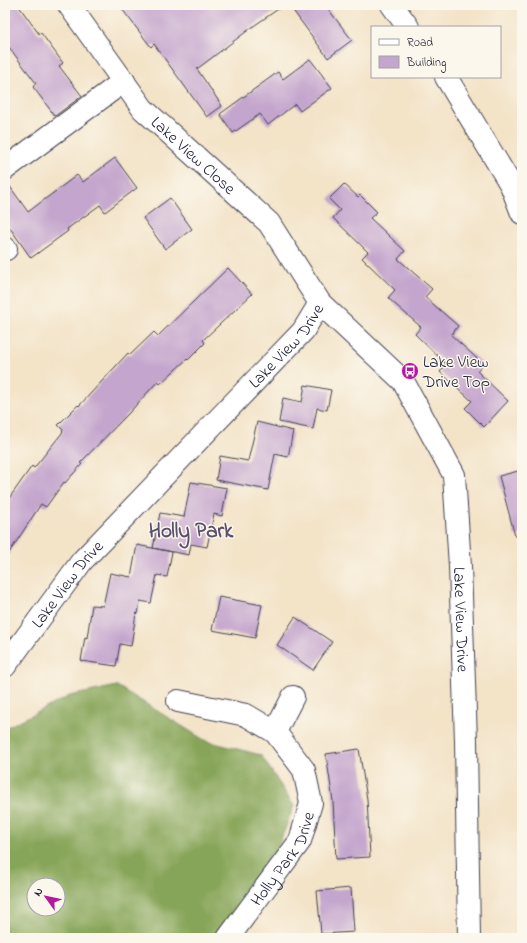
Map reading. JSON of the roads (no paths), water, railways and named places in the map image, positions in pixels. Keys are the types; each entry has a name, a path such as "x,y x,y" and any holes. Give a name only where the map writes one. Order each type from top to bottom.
{"street":[{"name":"Lake View Close","path":"69,5 143,109 269,224 320,303"},
{"path":"392,5 407,26"},
{"path":"447,78 511,186 522,213"},
{"path":"5,169 124,81"},
{"name":"Lake View Drive","path":"5,666 82,561 303,331 320,303 403,381 454,475 460,566 466,749 469,938"},
{"path":"275,732 293,697"},
{"name":"Holly Park Drive","path":"178,701 246,715 275,732 304,770 311,802 300,841 228,938"}],"place":[{"name":"Lake View Drive Top","path":"410,371"}],"district":[{"name":"Holly Park","path":"191,530"}]}
